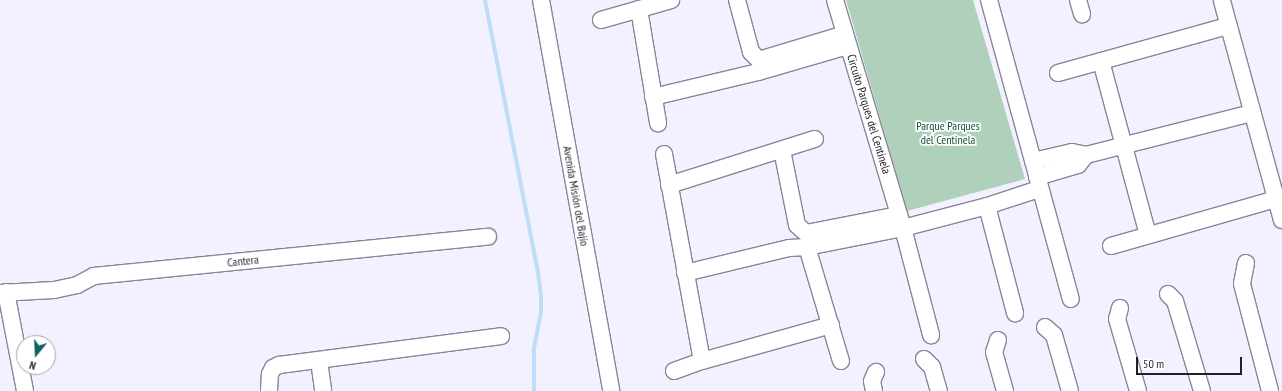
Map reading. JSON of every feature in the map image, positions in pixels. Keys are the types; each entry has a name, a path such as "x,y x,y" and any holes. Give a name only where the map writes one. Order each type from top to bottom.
{"street":[{"name":"Avenida Misión del Bajío","path":"541,0 612,391"},
{"path":"601,20 671,0"},
{"path":"737,0 751,52 759,60 846,40"},
{"name":"Circuito Parques del Centinela","path":"835,0 901,222 931,335"},
{"path":"989,0 1070,299"},
{"path":"1222,1 1227,26 1282,220"},
{"path":"638,9 658,123"},
{"path":"1058,73 1227,26"},
{"path":"653,98 758,72 846,40"},
{"path":"1101,61 1148,235"},
{"path":"782,150 797,225 806,233 901,222 987,206 1037,176 1078,165 1086,155 1252,113"},
{"path":"669,185 816,139"},
{"path":"664,154 702,361"},
{"path":"1111,246 1276,199"},
{"path":"987,206 1015,313"},
{"path":"685,273 789,248 807,247 901,222"},
{"name":"Cantera","path":"3,292 54,290 77,285 94,276 488,236"},
{"path":"807,247 841,361"},
{"path":"1246,263 1242,284 1270,391"},
{"path":"3,292 25,391"},
{"path":"1168,294 1176,301 1202,391"},
{"path":"1120,308 1117,319 1138,391"},
{"path":"674,371 702,361 831,325"},
{"path":"1045,327 1054,335 1070,391"},
{"path":"270,391 270,374 273,368 279,365 501,336"},
{"path":"998,340 994,352 1005,391"},
{"path":"924,359 932,367 939,391"},
{"path":"319,360 323,391"},
{"path":"874,391 872,381 876,372"}],"green space":[{"name":"Parque Parques del Centinela","path":"846,0 973,0 1025,179 907,211"}],"waterway":[{"path":"485,0 538,272 541,312 534,349 534,391"}]}
